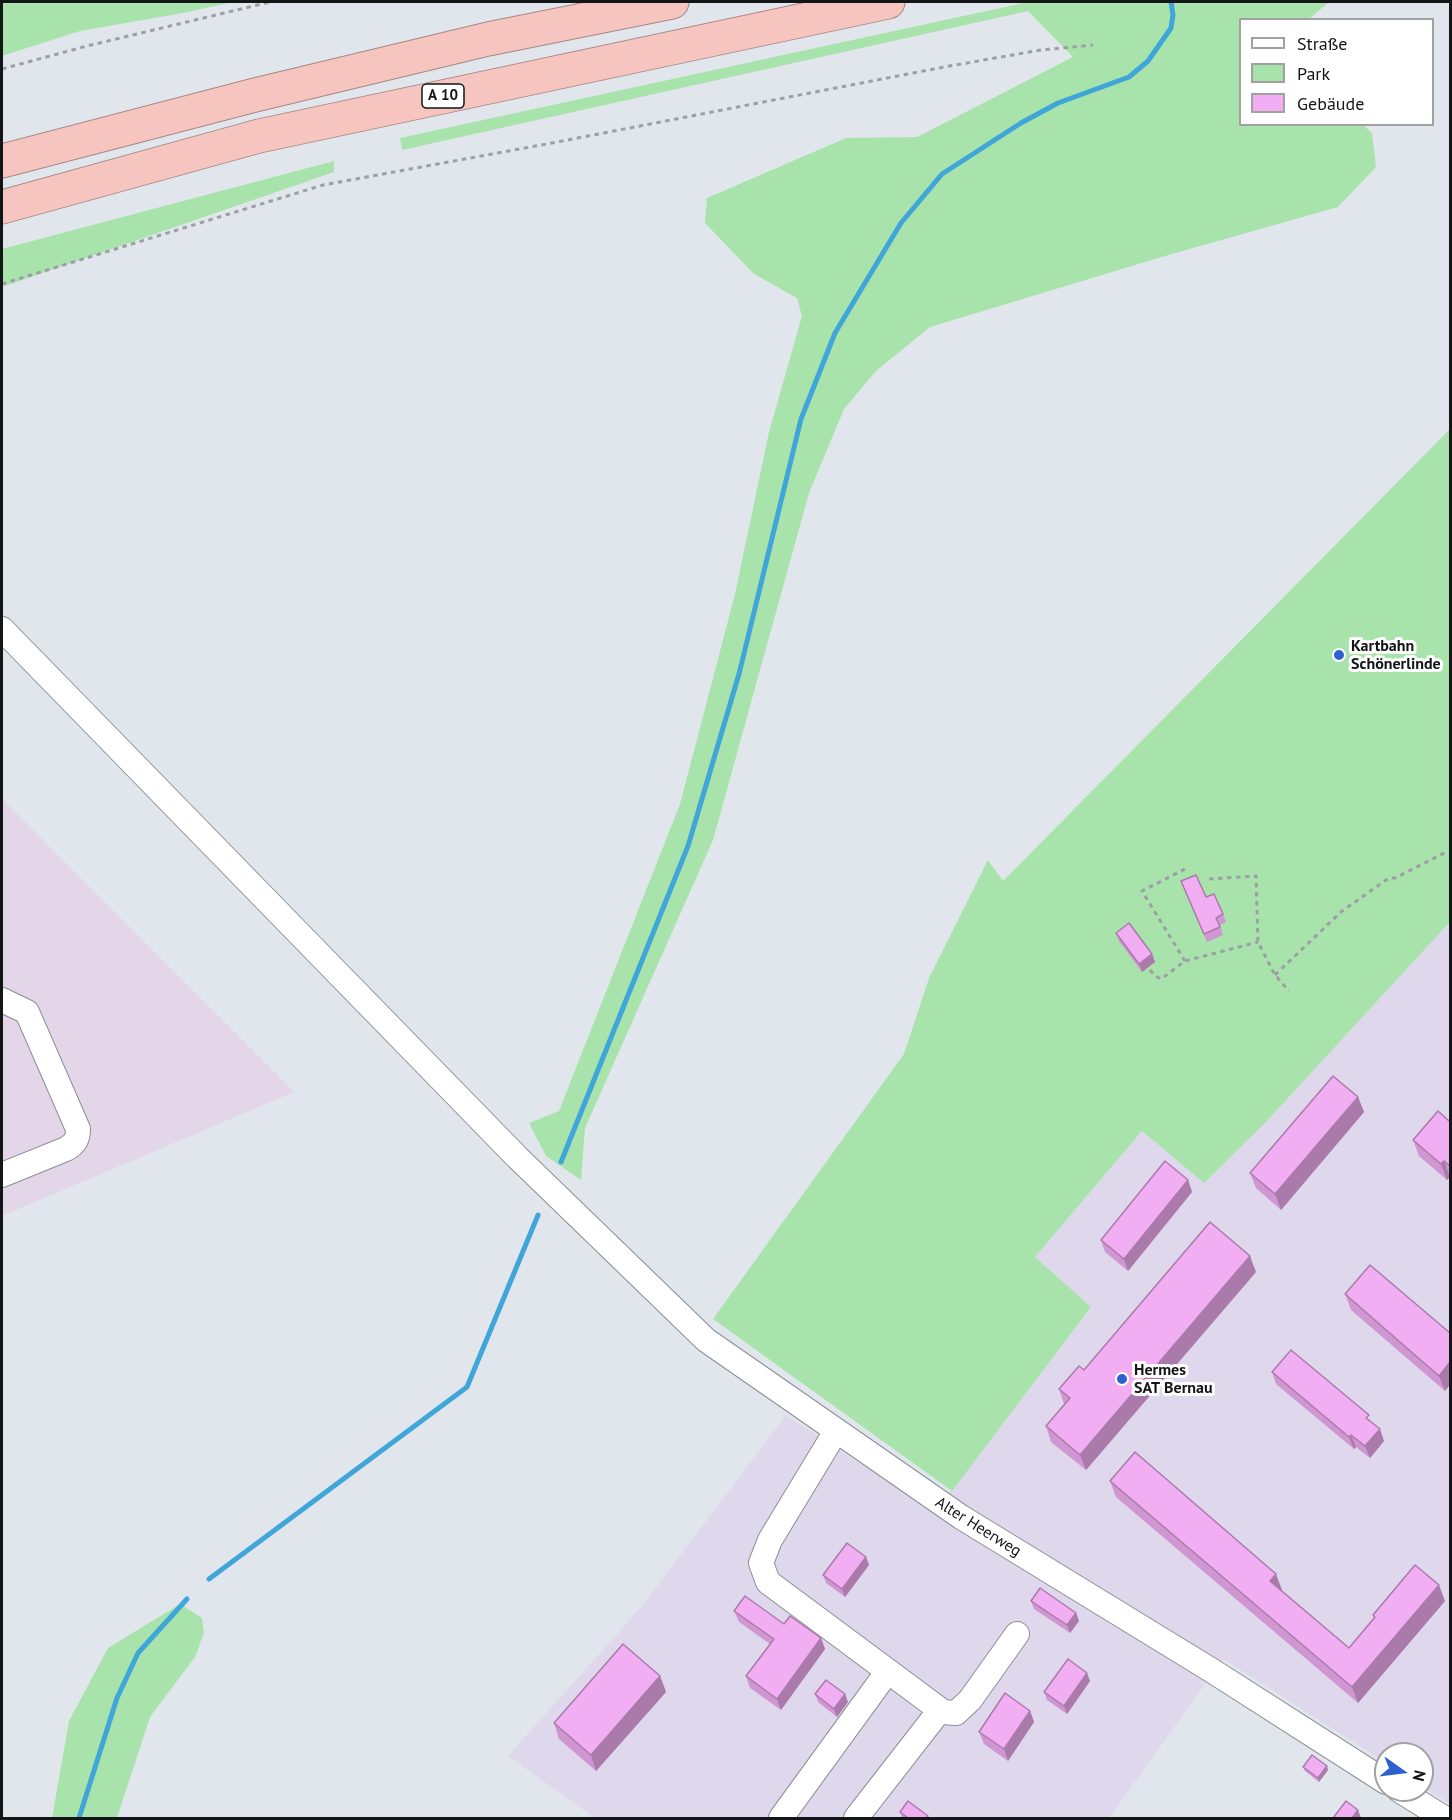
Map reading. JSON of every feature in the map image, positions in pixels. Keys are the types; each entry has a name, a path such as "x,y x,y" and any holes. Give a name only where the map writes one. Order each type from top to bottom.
{"highway":[{"path":"2,160 255,95 488,39 672,2"},
{"name":"A 10","path":"2,207 259,136 888,2"}],"street":[{"name":"Alter Heerweg","path":"2,629 517,1157 706,1340 961,1517 1210,1670 1374,1774"},
{"path":"2,1000 27,1012 76,1121 78,1137 66,1149 2,1175"},
{"path":"836,1431 770,1540 761,1563 768,1582 943,1712 956,1713 970,1700 1017,1634"},
{"path":"782,1818 888,1671"},
{"path":"856,1818 940,1710"},
{"path":"1418,1802 1444,1818"}],"path":[{"path":"2,69 270,2"},
{"path":"2,284 323,185 955,65 1041,50 1094,45"},
{"path":"1275,975 1342,911 1389,878 1395,878 1446,852"},
{"path":"1185,869 1142,891 1185,961"},
{"path":"1209,879 1256,876 1258,942 1275,975 1289,991"},
{"path":"1150,970 1161,979 1185,961 1258,942"}],"shaded area":[{"path":"2,799 294,1092 2,1216"},
{"path":"1450,922 1450,1804 1434,1794 1434,1742 1374,1742 1374,1755 1223,1659 1109,1818 595,1818 508,1756 642,1606 786,1415 934,1512 1091,1308 1035,1257 1143,1130 1204,1182 1265,1123"}],"green space":[{"path":"2,2 233,2 80,31 2,56"},
{"path":"1028,2 1329,2 1310,18 1239,18 1239,126 1364,126 1372,133 1376,167 1338,207 1165,256 930,327 876,371 844,409 809,493 713,840 585,1128 581,1180 546,1156 529,1123 559,1111 680,804 735,594 769,432 802,316 797,298 754,274 705,223 707,198 846,138 917,137 1073,57 1028,11 402,150 400,138"},
{"path":"334,161 334,172 2,287 2,249"},
{"path":"1450,429 1450,922 1265,1123 1204,1183 1142,1131 1035,1257 1091,1307 952,1491 713,1319 904,1054 929,978 988,860 1003,881"},
{"path":"180,1604 202,1618 204,1633 195,1657 150,1717 117,1818 52,1818 69,1721 108,1648"}],"building":[{"path":"1196,875 1206,897 1214,894 1223,914 1216,918 1220,927 1204,934 1181,881"},
{"path":"1129,923 1152,954 1139,964 1116,933"},
{"path":"1333,1076 1358,1097 1275,1194 1250,1173"},
{"path":"1438,1111 1450,1122 1450,1166 1444,1161 1441,1164 1413,1140"},
{"path":"1165,1161 1188,1180 1124,1259 1101,1240"},
{"path":"1210,1222 1250,1256 1080,1455 1046,1426 1070,1398 1059,1389 1079,1366 1084,1370"},
{"path":"1370,1265 1450,1333 1450,1362 1439,1376 1345,1294"},
{"path":"1291,1350 1369,1415 1366,1418 1380,1429 1365,1446 1351,1435 1349,1437 1272,1372"},
{"path":"1135,1452 1276,1574 1270,1581 1349,1648 1415,1565 1439,1585 1352,1687 1110,1481"},
{"path":"847,1543 866,1557 842,1589 823,1575"},
{"path":"1040,1588 1076,1613 1067,1625 1031,1601"},
{"path":"745,1596 784,1624 790,1616 821,1638 777,1699 746,1676 774,1639 734,1611"},
{"path":"623,1644 660,1676 591,1755 554,1723"},
{"path":"1068,1659 1087,1673 1064,1706 1044,1692"},
{"path":"826,1680 845,1694 834,1709 815,1694"},
{"path":"1005,1693 1030,1711 1004,1749 979,1732"},
{"path":"1312,1755 1327,1766 1318,1778 1303,1767"},
{"path":"908,1801 928,1816 908,1818 900,1812"},
{"path":"1346,1801 1358,1810 1352,1818 1333,1818"}],"waterway":[{"path":"561,1162 688,846 739,674 801,419 835,333 901,223 942,174 1021,123 1058,103 1129,77 1148,61 1171,28 1173,15 1171,2"},
{"path":"209,1579 467,1387 538,1215"},
{"path":"79,1818 117,1698 138,1653 187,1599"}],"place":[{"name":"Kartbahn Schönerlinde","path":"1339,655"},
{"name":"Hermes SAT Bernau","path":"1122,1379"}]}
